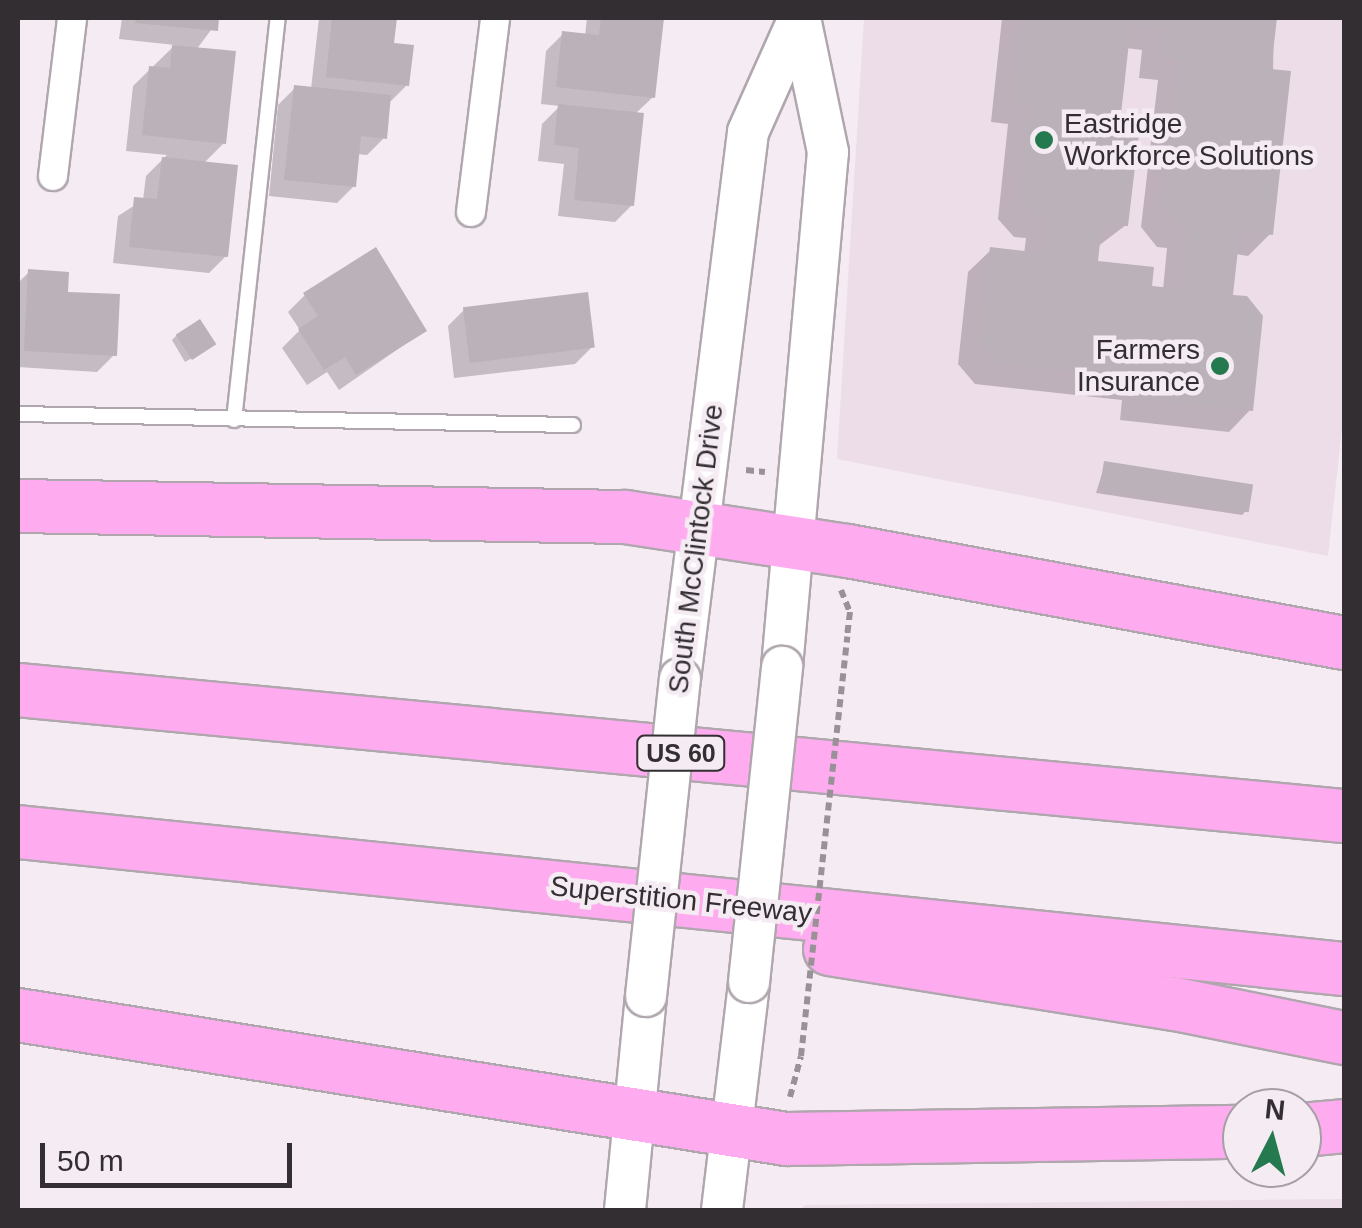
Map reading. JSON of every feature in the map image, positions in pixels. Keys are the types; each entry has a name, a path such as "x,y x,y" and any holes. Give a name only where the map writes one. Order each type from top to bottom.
{"highway":[{"path":"18,506 625,518 796,544 1344,642"},
{"name":"US 60","path":"18,690 1344,816"},
{"name":"Superstition Freeway","path":"18,832 1344,969"},
{"path":"96,839 864,954 1344,1038"},
{"path":"18,1014 786,1138 1222,1132"}],"main road":[{"name":"South McClintock Drive","path":"624,1210 697,528 748,132 800,18"},
{"name":"South McClintock Drive","path":"722,1210 796,544 828,152 800,18"}],"street":[{"path":"53,176 72,18"},
{"path":"471,212 495,18"}],"lane":[{"path":"234,420 278,18"},
{"path":"18,414 573,425"}],"path":[{"path":"746,470 771,473"},
{"path":"788,1104 801,1056 850,612 841,590"}],"shaded area":[{"path":"864,18 1344,18 1344,410 1328,556 837,459"},
{"path":"1344,1199 1344,1210 800,1210 805,1205"}],"building":[{"path":"136,18 219,18 218,31 135,23"},
{"path":"332,18 397,18 394,43 414,45 409,86 326,77"},
{"path":"601,18 664,18 655,98 556,87 562,31 599,35"},
{"path":"1021,18 1277,18 1271,69 1291,71 1273,235 1240,231 1233,295 1247,296 1263,316 1253,411 1141,399 1143,378 997,363 979,341 990,247 1043,253 1047,217 1037,216 1019,196 1029,103 1012,101","holes":["1131,25 1163,29 1160,57 1179,59 1162,204 1179,226 1188,227 1181,289 1152,286 1154,267 1098,261 1102,224 1128,226 1141,116 1121,114"]},
{"path":"172,45 236,51 226,144 142,135 149,66 170,68"},
{"path":"294,85 391,95 387,139 361,136 356,187 284,180"},
{"path":"558,104 644,113 634,206 574,200 579,148 554,145"},
{"path":"162,157 238,165 228,257 129,247 134,197 157,199"},
{"path":"376,247 427,331 356,375 345,357 324,370 298,329 318,316 303,293"},
{"path":"28,269 69,272 68,292 120,294 117,356 24,351"},
{"path":"588,292 595,348 470,363 463,307"},
{"path":"200,319 216,344 192,360 176,335"},
{"path":"1104,461 1253,485 1249,512 1100,489"}],"place":[{"name":"Eastridge Workforce Solutions","path":"1044,140"},
{"name":"Farmers Insurance","path":"1220,366"}]}
